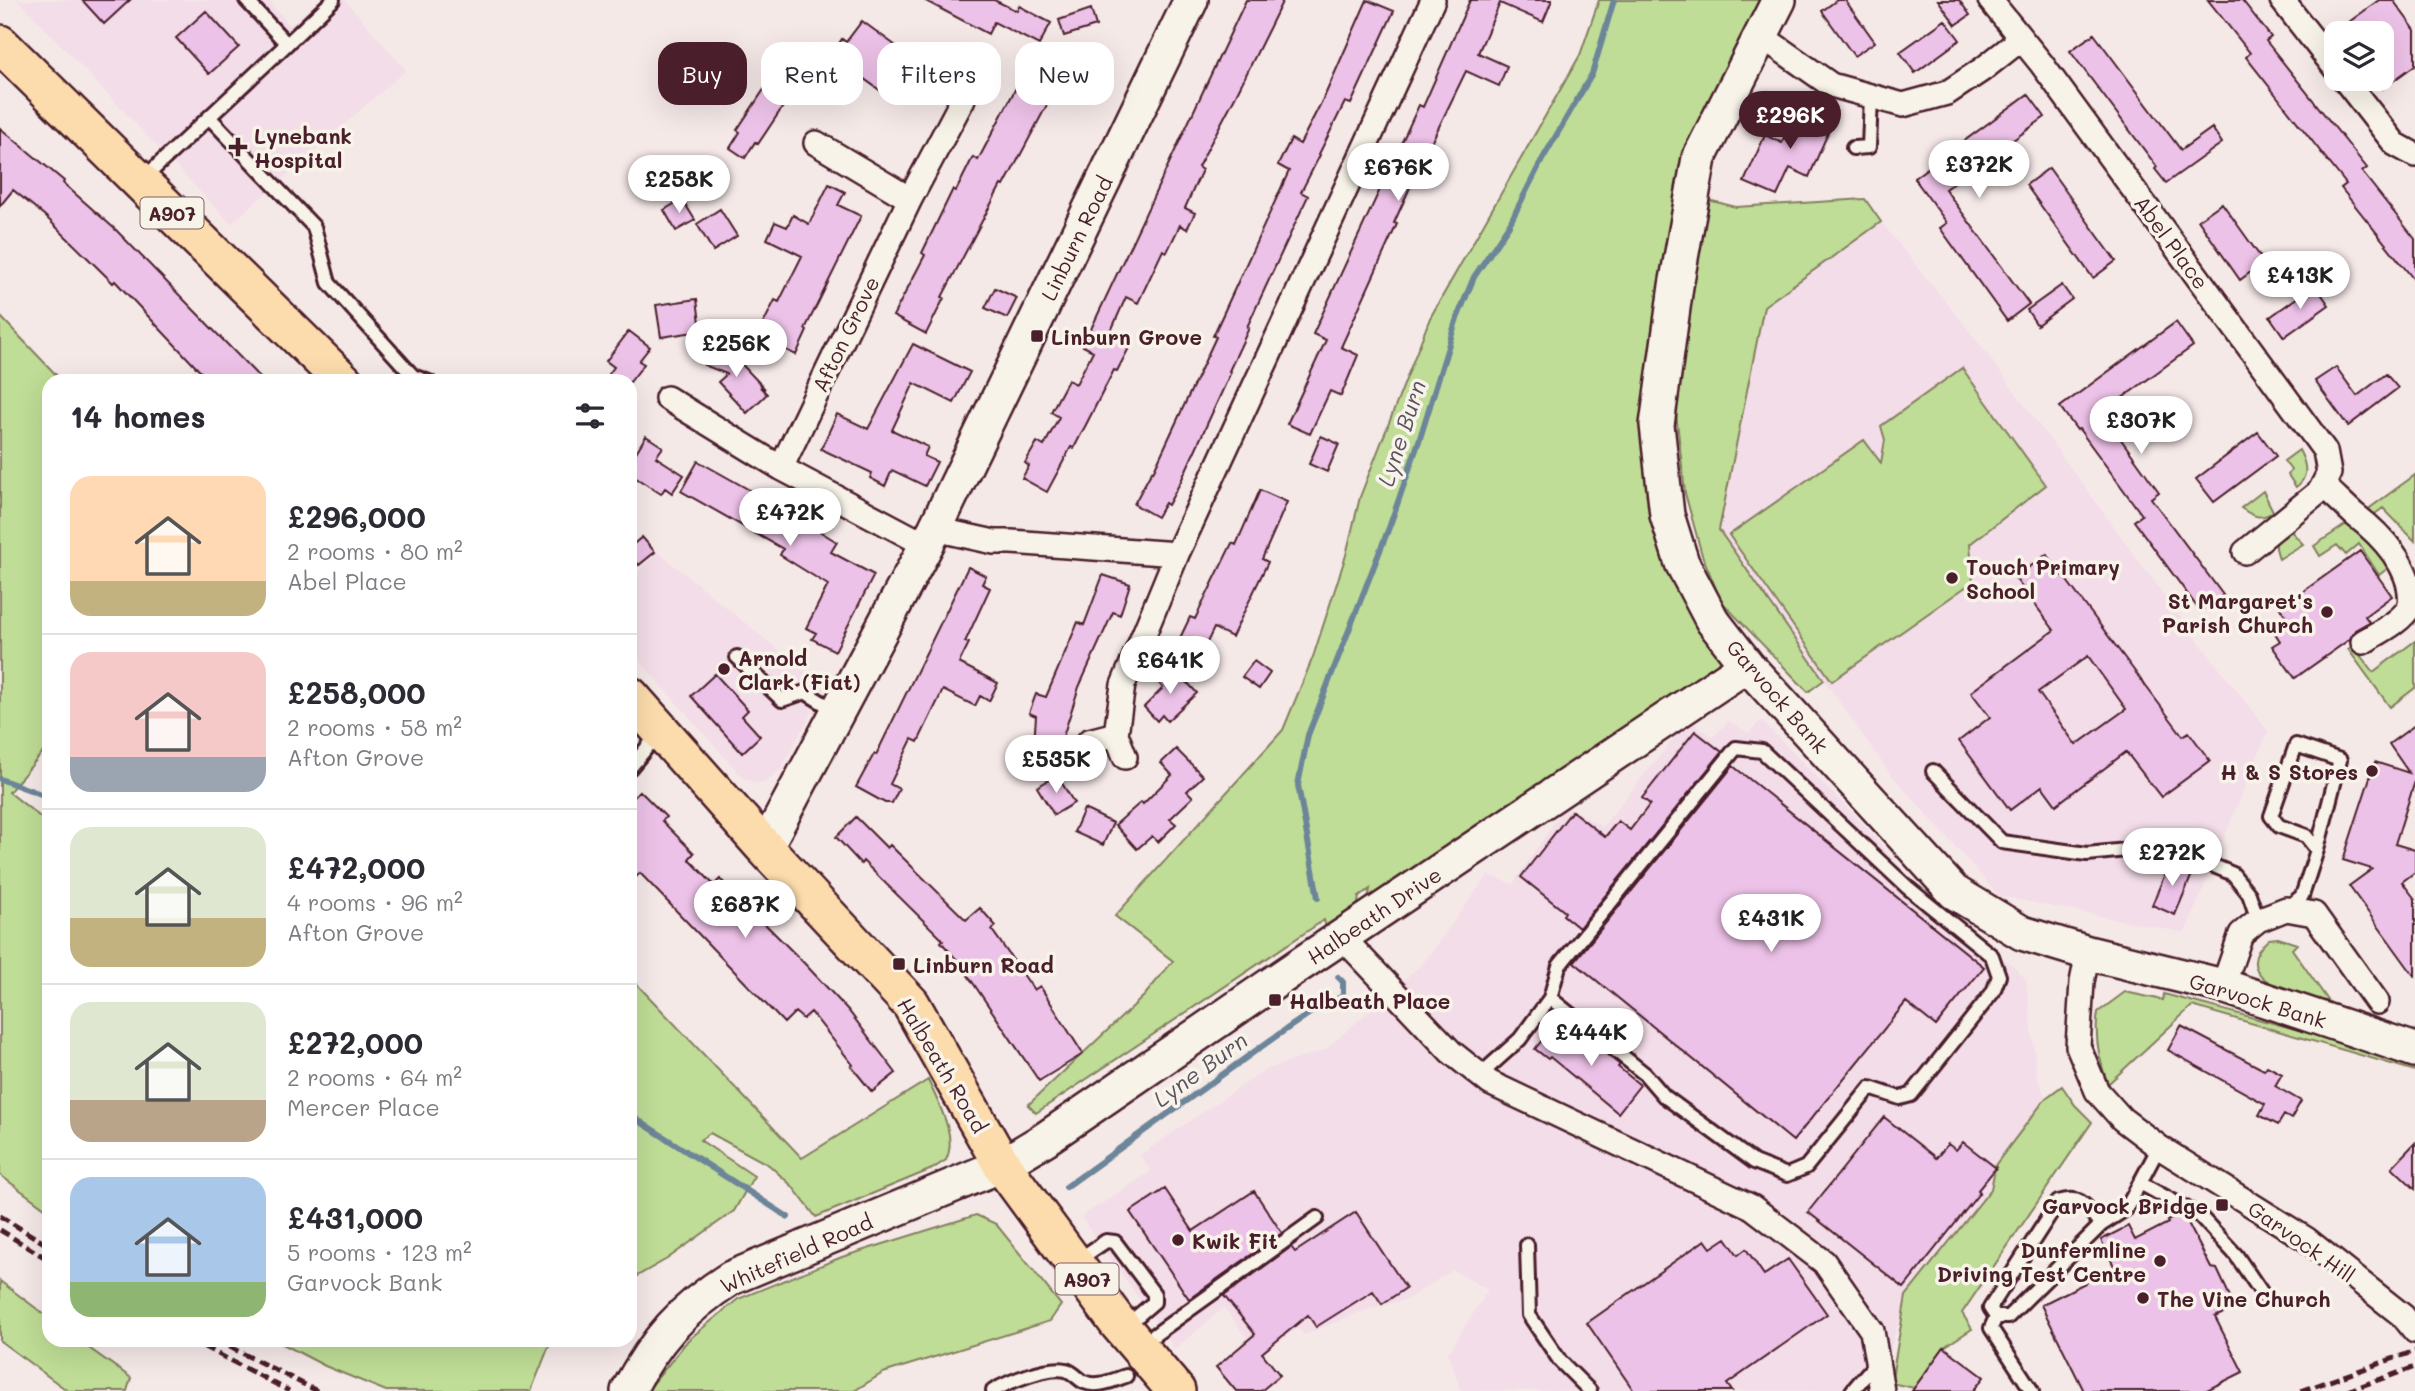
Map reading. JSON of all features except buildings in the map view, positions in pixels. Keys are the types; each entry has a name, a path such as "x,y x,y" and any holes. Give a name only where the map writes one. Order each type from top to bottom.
{"main road":[{"name":"A907","path":"0,44 336,374"},
{"name":"Halbeath Road","path":"637,704 765,848 911,1004 1002,1165 1075,1263 1134,1356 1176,1391"}],"street":[{"name":"Linburn Road","path":"765,848 930,537 1191,0"},
{"path":"1125,757 1116,734 1123,685 1177,554 1433,0"},
{"name":"Garvock Bank","path":"1779,0 1699,158 1676,286 1657,425 1667,515 1682,563 1712,620 1747,666 1954,892 2022,933 2088,953 2222,986 2415,1050"},
{"name":"Abel Place","path":"1990,0 2325,451 2329,473 2323,485"},
{"path":"2282,0 2324,54"},
{"path":"1760,35 1831,85 1903,105 1947,93 2021,39"},
{"path":"2353,91 2395,144 2415,155"},
{"name":"Afton Grove","path":"781,468 910,200 960,105"},
{"path":"816,143 910,200"},
{"path":"667,398 781,468 930,537 1177,554"},
{"path":"2245,552 2320,491 2323,485 2373,527 2403,558 2414,583 2410,607 2395,622 2362,642"},
{"name":"Halbeath Drive","path":"1002,1165 1747,666"},
{"path":"1089,741 1116,734"},
{"path":"2222,986 2241,934 2258,920 2286,909 2314,914 2377,1002"},
{"path":"1342,937 1451,1052 1490,1083 1752,1207 1824,1262 1872,1331 1882,1391"},
{"name":"Garvock Hill","path":"2088,953 2082,982 2078,1046 2097,1091 2122,1119 2159,1147 2306,1239 2409,1324"},
{"name":"Whitefield Road","path":"628,1391 659,1341 679,1318 703,1296 731,1278 1002,1165"}],"lane":[{"path":"246,0 287,44"},
{"path":"141,181 333,0"},
{"path":"1853,148 1869,147 1871,96"},
{"path":"209,117 314,227 328,283 411,374"},
{"path":"737,657 782,700 804,692 836,712"},
{"path":"637,760 661,731"},
{"path":"2286,909 2302,896 2318,850 2340,760 2296,745 2271,816 2279,826 2306,836 2318,850"},
{"path":"1480,1075 1520,1039 1550,998 1559,966 1736,748 1762,751 1908,887 1992,956 1999,976 1993,992 1911,1095 1900,1098 1870,1088 1806,1167 1787,1175 1754,1162 1664,1096 1644,1074 1550,998"},
{"path":"1933,771 2002,842 2087,854 2166,846 2233,874 2249,894 2258,920"},
{"path":"1996,1317 2008,1317 2101,1225 2126,1209 2159,1147"},
{"path":"2140,1183 2200,1216 2235,1255 2266,1300"},
{"path":"1996,1317 1990,1308 2058,1202 2070,1198 2081,1201 2101,1225"},
{"path":"993,1391 1028,1376 1051,1370 1066,1370 1082,1381 1094,1385 1317,1218"},
{"path":"1527,1245 1529,1315 1560,1361 1590,1391"},
{"path":"1996,1317 1991,1328 2032,1391"},
{"path":"1113,1391 1134,1356"},
{"path":"1852,1391 1877,1362"}],"shaded area":[{"name":"Lynebank Hospital","path":"18,0 268,0 290,25 319,0 345,0 406,70 231,224"},
{"name":"Touch Primary School","path":"1881,222 1982,347 2186,625 2268,731 2185,933 1999,896 1888,771 1719,530 1764,306"},
{"name":"Arnold Clark (Fiat)","path":"658,552 825,688 781,769 765,783 743,778 637,658 637,572"},
{"path":"1689,720 1713,737 1729,721 1749,733 1761,720 1864,825 1948,917 2010,963 2026,979 2037,1076 2046,1098 1996,1164 1991,1189 1906,1296 1879,1391 1461,1391 1448,1353 1488,1290 1453,1270 1406,1300 1371,1308 1304,1335 1298,1328 1260,1355 1224,1308 1175,1349 1081,1217 1151,1171 1140,1155 1265,1070 1325,1050 1423,963 1488,875 1513,884 1566,805 1602,827"}],"green space":[{"path":"1599,0 1779,0 1699,158 1657,425 1667,515 1747,665 1367,905 1370,889 1359,897 1357,909 1326,928 1324,920 1036,1113 1028,1105 1144,996 1173,961 1115,916 1283,730 1313,657 1346,555 1360,497 1430,318 1580,55"},
{"path":"1865,199 1881,222 1764,306 1719,530 1824,680 1808,692 1721,601 1702,555 1685,493 1676,413 1690,284 1708,200 1736,207"},
{"path":"0,316 55,374 42,374 42,753 9,792 42,818 42,1206 0,1175"},
{"path":"1962,368 2046,485 1970,544 1974,594 1967,586 1832,681 1729,535 1864,440 1881,463 1885,440 1881,426"},
{"path":"2299,450 2305,474 2296,487 2288,475 2291,470 2284,461"},
{"path":"2415,475 2415,541 2383,508 2372,516 2363,513"},
{"path":"2263,491 2273,511 2265,516 2257,516 2241,508"},
{"path":"2354,519 2396,562 2379,575 2359,544 2346,555 2337,545 2320,556 2314,546"},
{"path":"2289,529 2303,544 2279,559 2276,538"},
{"path":"2415,641 2415,688 2390,707 2348,649 2353,646 2373,672"},
{"path":"2278,938 2297,944 2292,949 2332,1006 2288,992 2261,976 2255,965 2257,953 2269,939"},
{"path":"637,984 802,1158 928,1080 948,1130 950,1141 946,1160 932,1169 816,1217 792,1186 769,1165 710,1133 700,1140 754,1176 734,1211 667,1259 637,1276"},
{"path":"2125,992 2163,1000 2164,994 2310,1033 2415,1068 2415,1071 2192,1006 2108,1084 2098,1049 2098,1012"},
{"path":"2062,1086 2075,1105 2092,1122 1962,1313 1972,1329 1944,1347 1914,1388 1891,1383 1906,1296 1991,1189 1996,1164 2046,1098"},
{"path":"976,1215 996,1224 1061,1305 1050,1321 883,1373 854,1391 647,1391 688,1340 738,1299 842,1257"},
{"path":"0,1281 42,1313 42,1347 87,1347 131,1378 127,1391 68,1391 0,1341"},
{"path":"289,1347 548,1347 531,1391 386,1391 325,1366"}],"waterway":[{"name":"Lyne Burn","path":"1318,898 1298,785 1308,735 1390,525 1456,321 1474,277 1509,225 1542,160 1592,74 1614,0"},
{"name":"Lyne Burn","path":"0,779 42,794"},
{"name":"Lyne Burn","path":"1066,1187 1272,1039 1310,1013 1343,996 1343,982 1338,977"},
{"name":"Lyne Burn","path":"637,1120 788,1217"}],"railway":[{"path":"0,1216 42,1242"},
{"path":"0,1230 42,1256"},
{"path":"204,1347 289,1391"},
{"path":"230,1347 317,1391"},
{"path":"2301,1391 2415,1351"},
{"path":"2347,1391 2415,1367"}],"place":[{"name":"Lynebank Hospital","path":"238,147"},
{"name":"Linburn Grove","path":"1037,336"},
{"name":"Touch Primary School","path":"1952,578"},
{"name":"St Margaret's Parish Church","path":"2327,612"},
{"name":"Arnold Clark (Fiat)","path":"724,669"},
{"name":"H & S Stores","path":"2372,771"},
{"name":"Linburn Road","path":"899,964"},
{"name":"Halbeath Place","path":"1275,1000"},
{"name":"Garvock Bridge","path":"2222,1205"},
{"name":"Kwik Fit","path":"1178,1240"},
{"name":"Dunfermline Driving Test Centre","path":"2160,1261"},
{"name":"The Vine Church","path":"2143,1298"}]}
